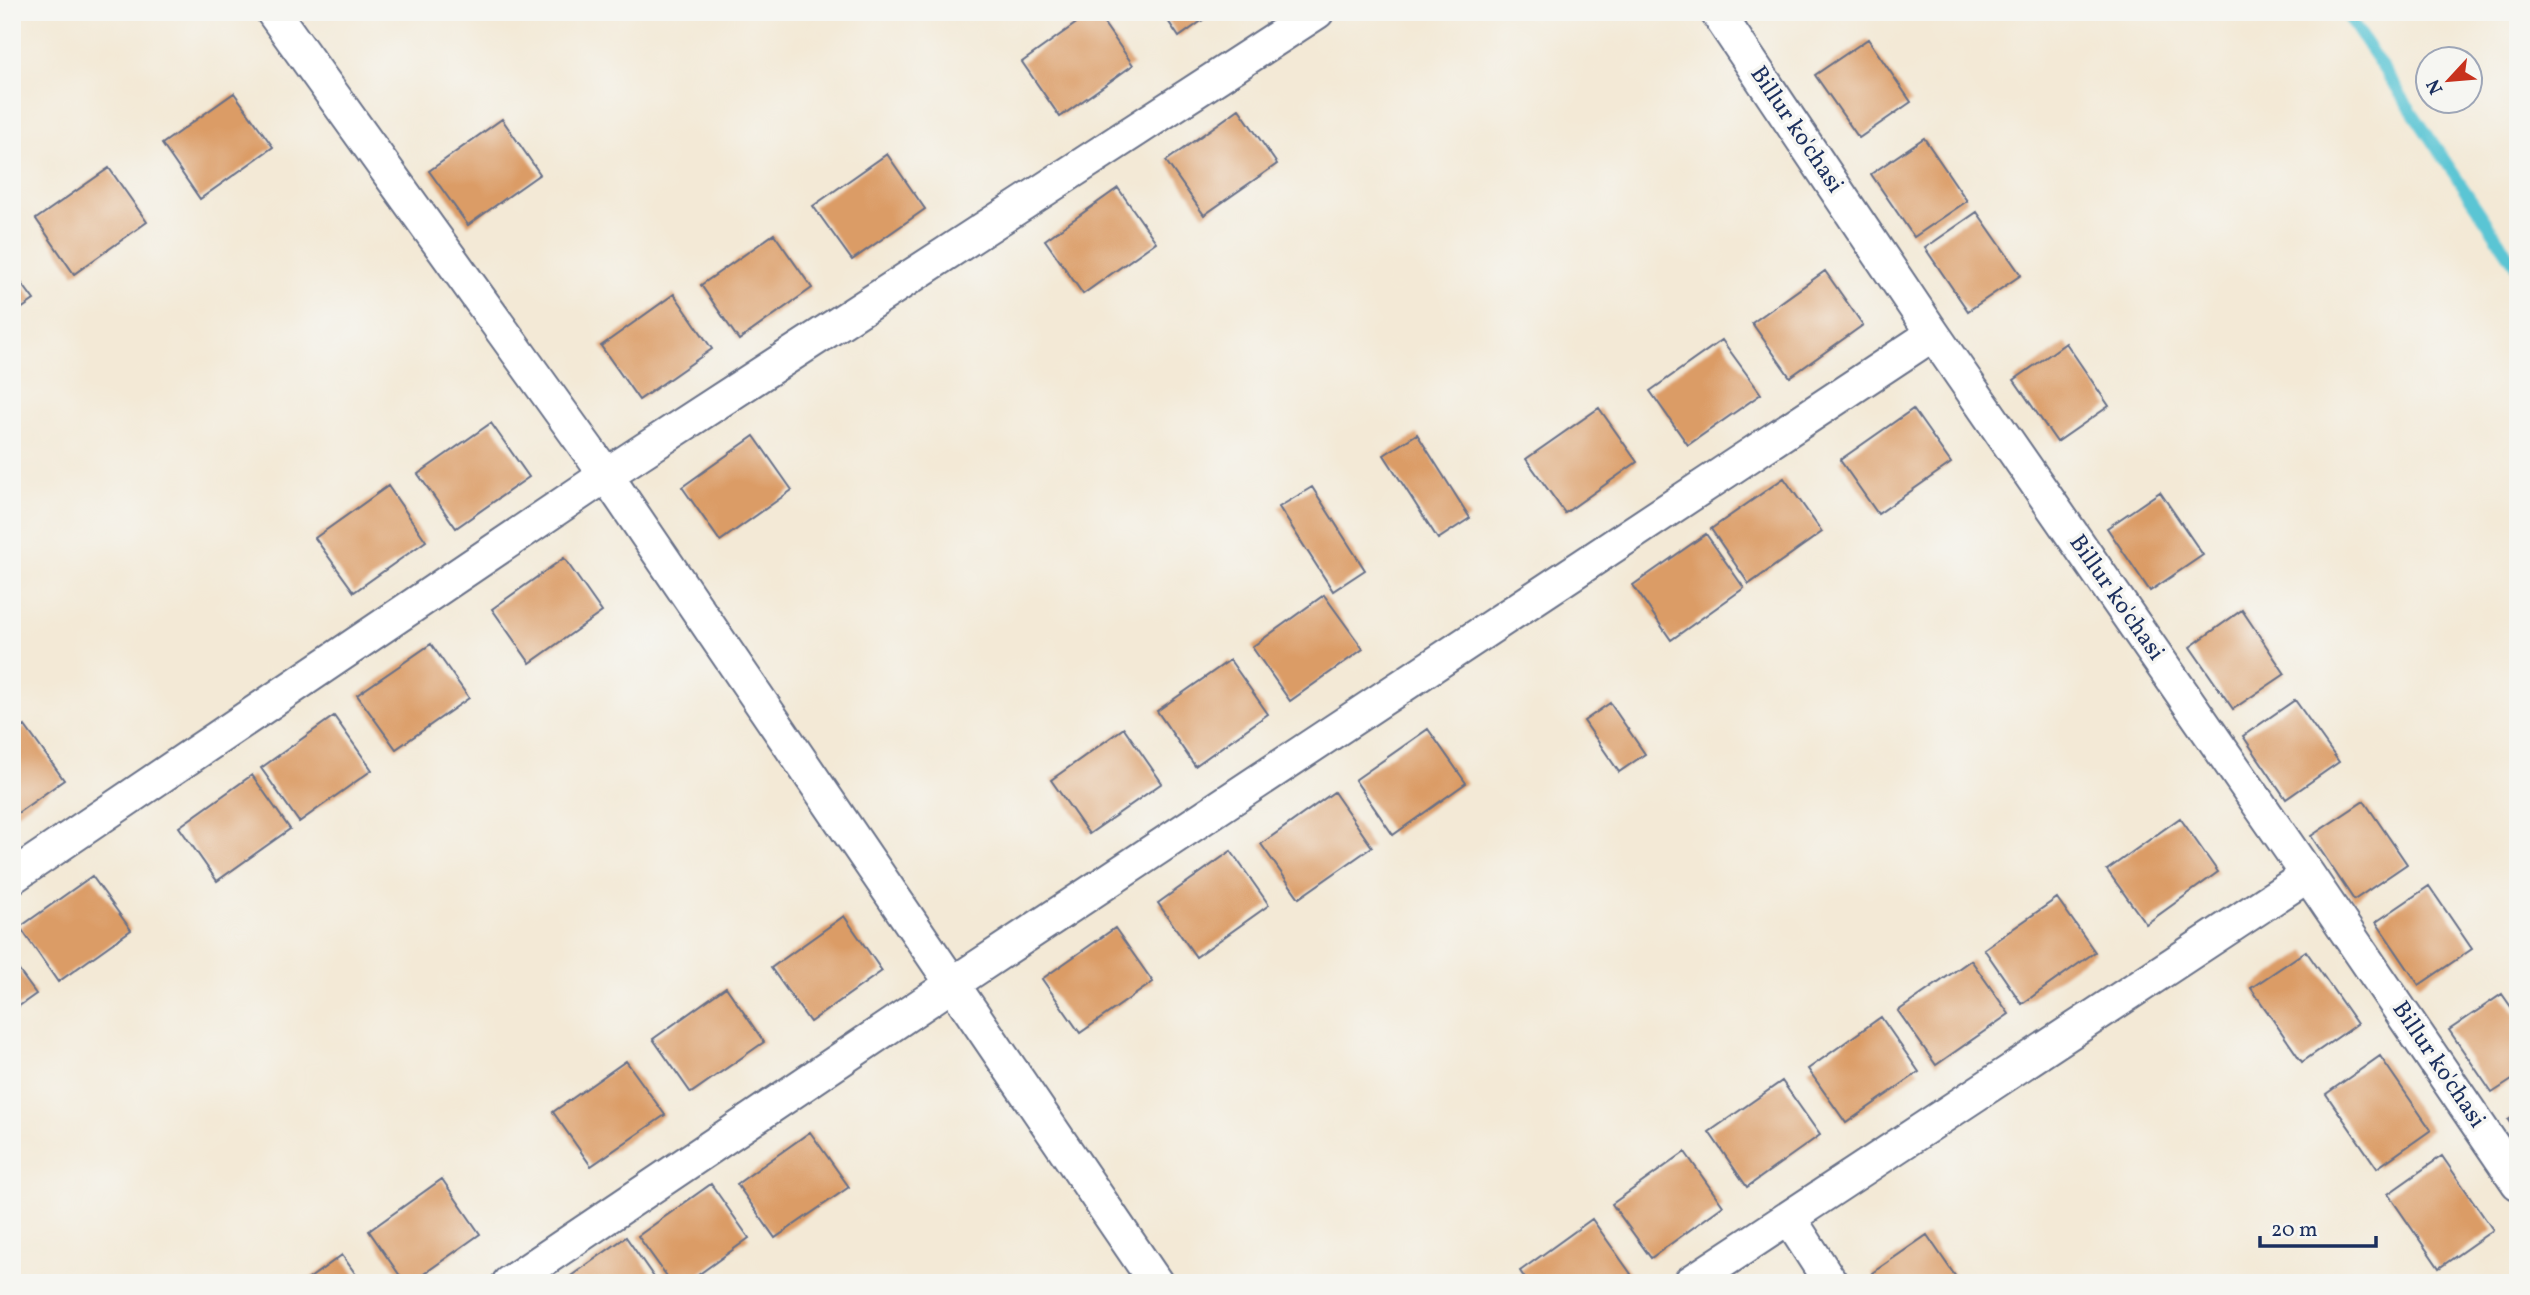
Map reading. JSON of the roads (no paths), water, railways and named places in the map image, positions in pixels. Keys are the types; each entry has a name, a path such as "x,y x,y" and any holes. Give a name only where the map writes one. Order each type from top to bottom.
{"street":[{"path":"273,12 606,475 1156,1283"},
{"path":"12,877 606,475 1317,12"},
{"name":"Billur ko'chasi","path":"1717,12 1933,334 2518,1183"},
{"path":"509,1283 951,985 1933,334"},
{"path":"1690,1283 2308,875"},
{"path":"1789,1218 1831,1283"}],"waterway":[{"path":"2345,12 2518,269"}]}
